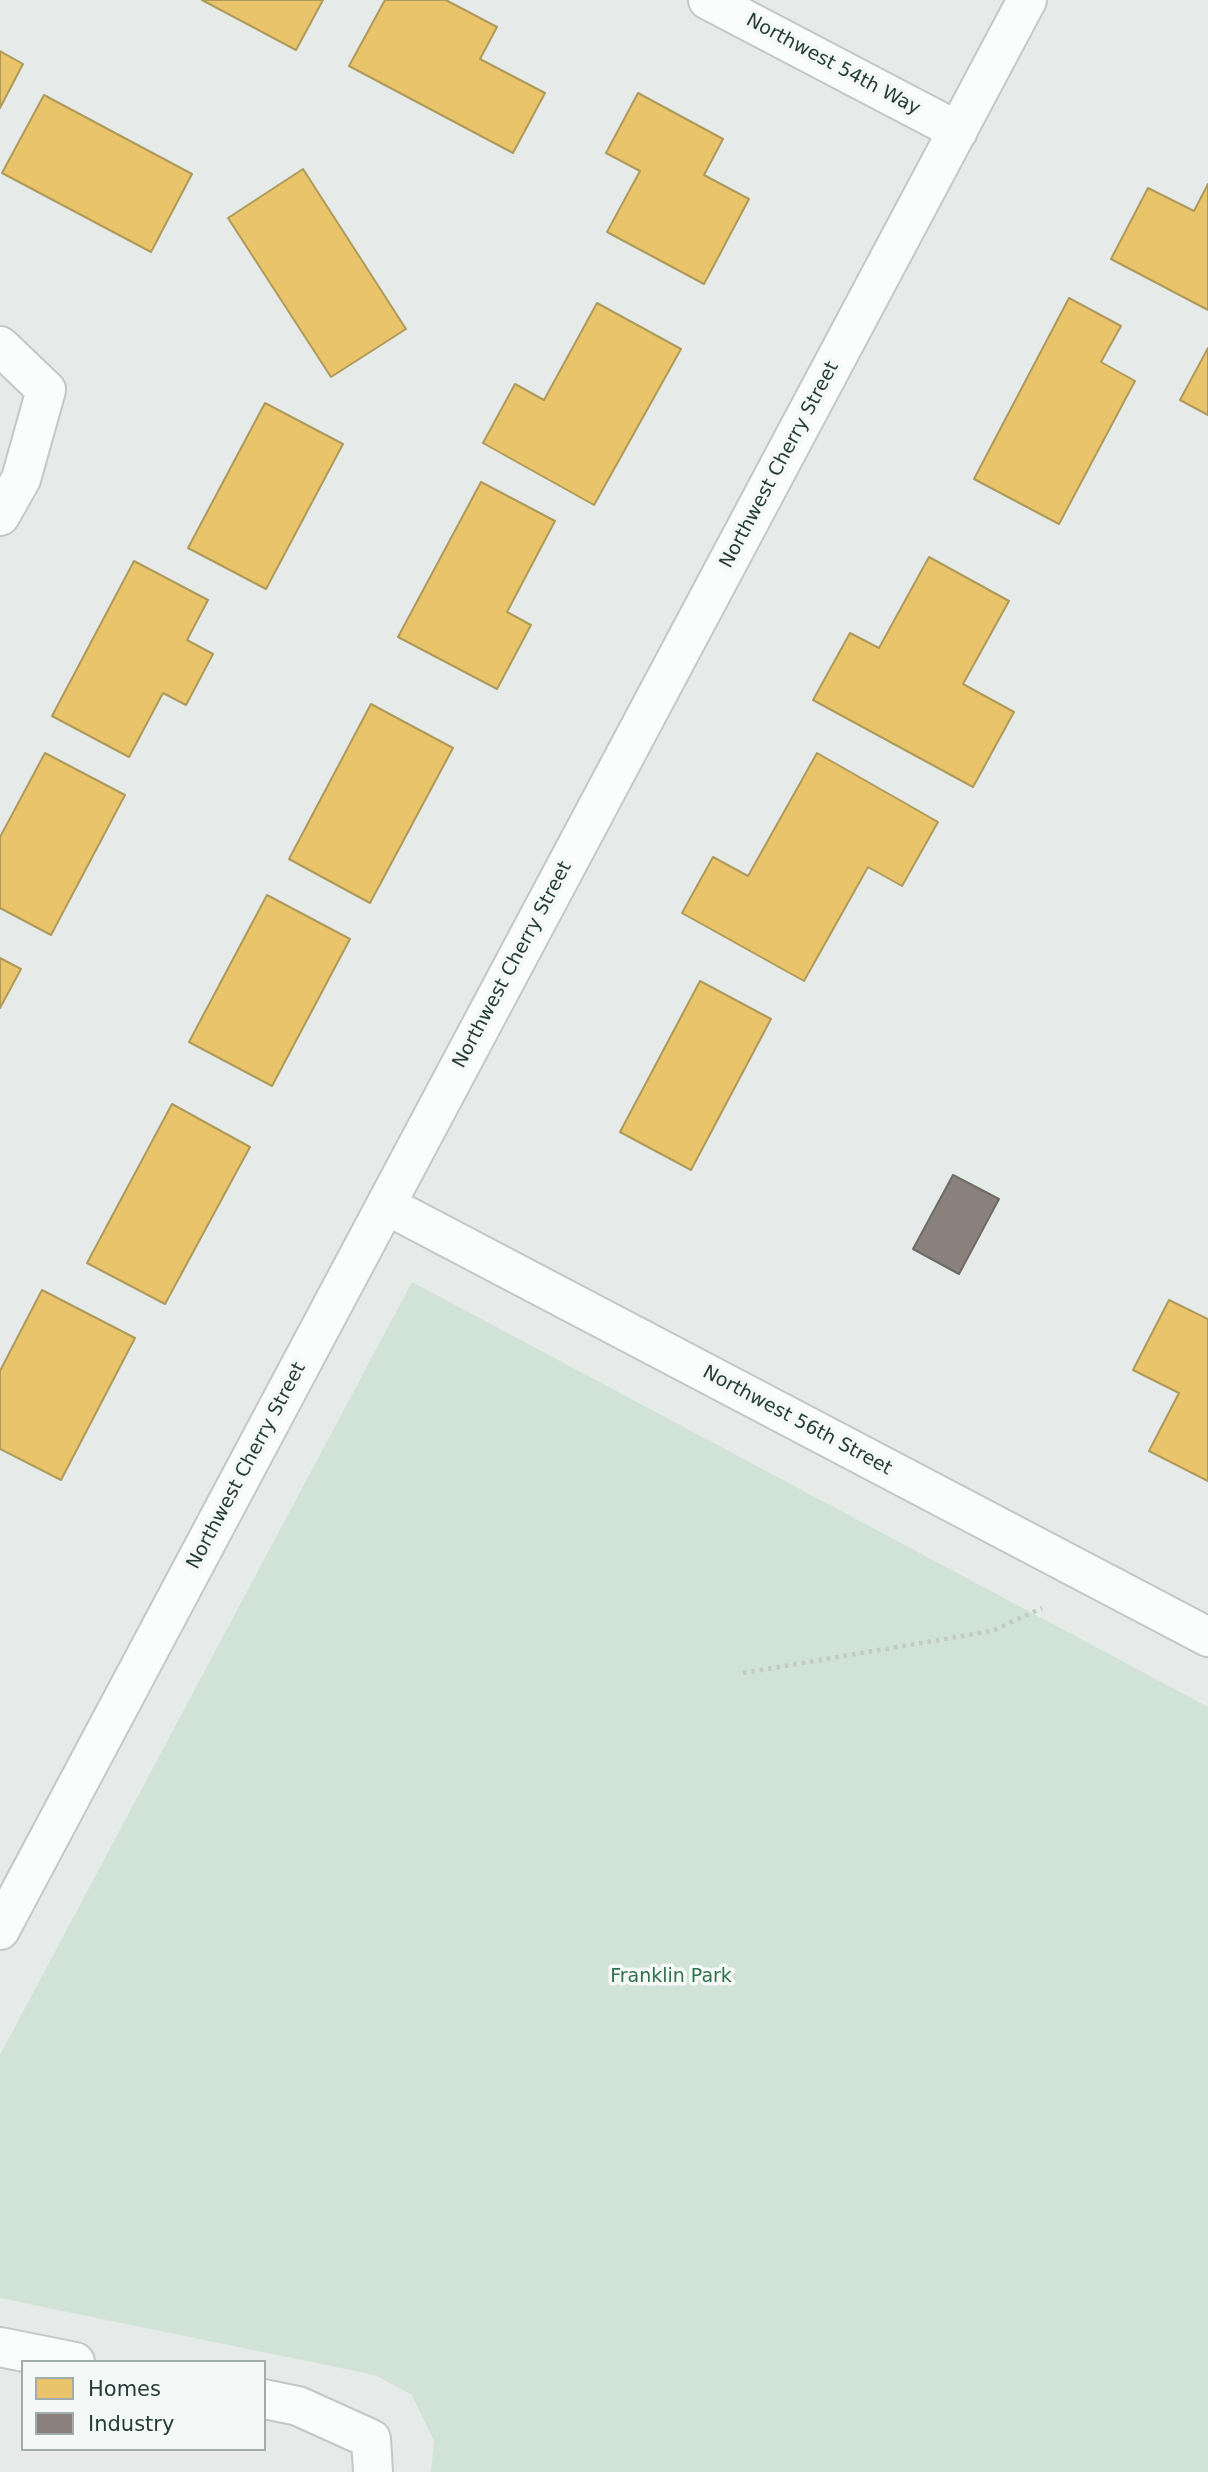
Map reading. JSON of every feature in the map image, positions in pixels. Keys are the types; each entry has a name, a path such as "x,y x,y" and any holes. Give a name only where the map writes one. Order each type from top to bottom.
{"street":[{"name":"Northwest 54th Way","path":"708,0 958,131"},
{"name":"Northwest Cherry Street","path":"0,1930 1027,0"},
{"path":"0,346 46,390 20,479 0,516"},
{"name":"Northwest 56th Street","path":"386,1205 1208,1637"},
{"path":"0,2347 65,2360"},
{"path":"266,2399 298,2406 372,2456"}],"path":[{"path":"743,1672 992,1632 1049,1604 1069,1563"}],"green space":[{"name":"Franklin Park","path":"412,1282 1208,1707 1208,2472 431,2472 434,2441 412,2395 375,2375 0,2298 0,2055"}],"building: Homes":[{"path":"202,0 323,0 296,50"},
{"path":"385,0 446,0 497,27 480,59 545,93 513,153 349,66"},
{"path":"0,51 23,64 0,108"},
{"path":"638,93 723,139 704,175 749,199 704,284 607,232 640,171 606,153"},
{"path":"44,95 192,174 151,252 2,173"},
{"path":"303,169 406,329 331,377 228,218"},
{"path":"1208,184 1208,310 1111,259 1148,188 1194,211"},
{"path":"1069,298 1121,326 1101,362 1135,381 1059,524 974,479"},
{"path":"597,303 681,349 594,505 483,443 515,384 544,400"},
{"path":"1208,348 1208,415 1180,400"},
{"path":"265,403 343,444 266,589 188,548"},
{"path":"481,482 555,521 507,612 531,625 497,689 398,637"},
{"path":"929,557 1009,601 963,684 1014,712 973,787 813,700 850,633 879,648"},
{"path":"134,561 208,600 187,640 213,654 186,705 163,693 129,757 52,716"},
{"path":"371,704 453,748 370,903 289,859"},
{"path":"45,753 125,795 51,935 0,908 0,837"},
{"path":"817,753 938,822 902,886 868,867 804,981 682,913 713,857 748,876"},
{"path":"267,895 350,939 272,1086 189,1042"},
{"path":"0,958 21,969 0,1008"},
{"path":"700,981 771,1019 691,1170 620,1132"},
{"path":"172,1104 250,1147 165,1304 87,1263"},
{"path":"42,1290 135,1338 61,1480 0,1449 0,1371"},
{"path":"1169,1300 1208,1319 1208,1481 1149,1451 1179,1393 1133,1370"}],"building: Industry":[{"path":"953,1175 999,1199 959,1274 913,1249"}]}
